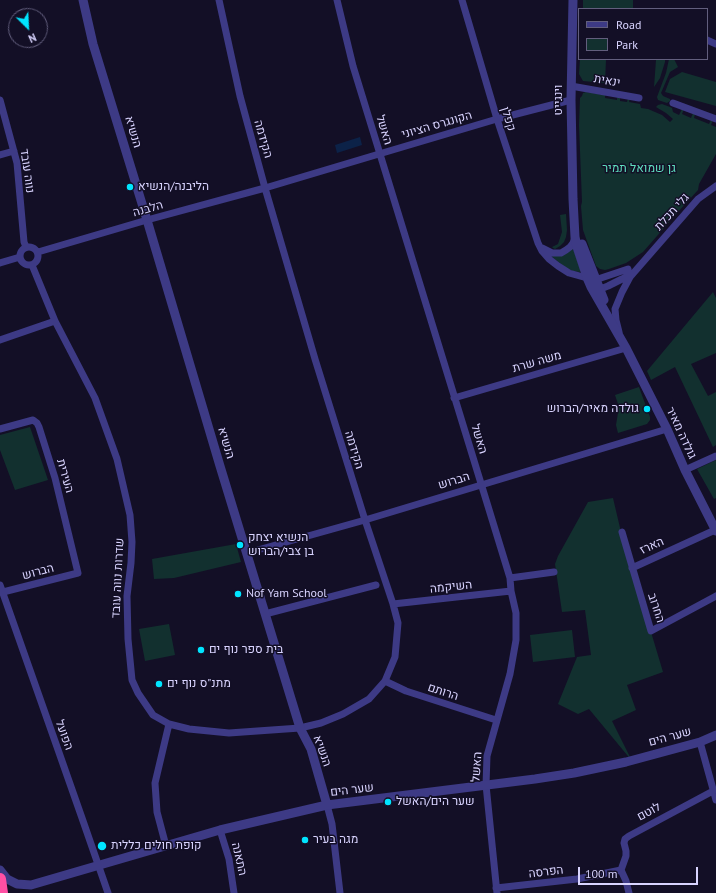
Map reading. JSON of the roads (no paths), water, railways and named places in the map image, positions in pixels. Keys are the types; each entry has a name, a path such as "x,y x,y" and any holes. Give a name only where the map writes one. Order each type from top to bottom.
{"highway":[{"path":"0,879 2,893"}],"street":[{"name":"הנשיא","path":"83,0 93,44 265,614 300,728 311,749 332,824 340,893"},
{"name":"הקידמה","path":"169,724 189,729 229,733 300,728 321,723 343,714 369,699 385,681 395,657 398,623 314,359 240,96 219,0"},
{"name":"האשל","path":"337,0 353,66 379,154 510,578 511,591 516,613 516,640 510,674 487,756 486,786 496,891"},
{"name":"קפלן","path":"462,0 497,119 538,243 542,251 558,266 569,273 591,278"},
{"name":"וינגייט","path":"573,0 576,18 571,86 575,237 577,247 591,278"},
{"name":"ינאית","path":"571,86 639,98"},
{"name":"נווה עובד","path":"0,100 17,163 24,242 26,247"},
{"name":"הקונגרס הציוני","path":"265,188 497,119 571,100"},
{"path":"673,103 716,119"},
{"path":"0,155 14,151"},
{"name":"גלי תכלת","path":"620,335 615,309 630,277 698,199 716,186"},
{"name":"הלבנה","path":"38,252 147,220 265,188"},
{"name":"וינגייט","path":"573,199 578,230 591,278"},
{"path":"538,243 543,249 556,254 570,247 574,243 575,237"},
{"path":"26,247 34,247 38,252 39,257 32,265 23,263 20,257 21,251 26,247"},
{"name":"גלי תכלת","path":"591,278 604,278 628,269 648,256"},
{"path":"0,263 20,257"},
{"name":"שדרות נווה עובד","path":"32,265 55,321 95,398 117,459 130,515 132,542 127,596 128,639 132,680 138,693 153,715 169,724"},
{"name":"גלי תכלת","path":"591,278 595,274 604,276 628,269"},
{"name":"גלי תכלת","path":"591,278 604,288 629,275 637,269"},
{"name":"גולדה מאיר","path":"591,278 625,347"},
{"name":"גולדה מאיר","path":"591,278 667,429 685,470 716,531"},
{"path":"0,340 55,321"},
{"name":"משה שרת","path":"454,398 625,347"},
{"name":"העירית","path":"0,429 32,420 38,423 55,478 78,574"},
{"name":"הברוש","path":"247,553 365,520 667,429"},
{"path":"685,470 716,456"},
{"name":"הארז","path":"622,532 632,568 716,531"},
{"name":"החרוב","path":"632,568 651,631 716,596"},
{"path":"510,578 554,572"},
{"name":"הברוש","path":"3,592 78,574"},
{"name":"הפועל","path":"0,585 108,893"},
{"path":"265,614 376,585"},
{"name":"השיקמה","path":"393,604 511,591"},
{"name":"הרותם","path":"385,681 406,691 496,720"},
{"path":"166,846 157,812 155,783 169,724"},
{"name":"שער הים","path":"0,870 7,879 17,884 31,885 220,830 327,805 486,786 574,773 626,762 700,742 716,735"},
{"path":"700,742 716,800"},
{"name":"לוטם","path":"621,870 626,856 624,843 625,839 713,791"},
{"name":"התאנה","path":"220,830 229,859 234,893"},
{"path":"621,870 629,893"},
{"name":"הפרסה","path":"496,891 577,879 621,870"}],"water":[{"path":"360,137 362,145 337,153 335,145"}],"place":[{"name":"הליבנה/הנשיא","path":"130,187"},
{"name":"גולדה מאיר/הברוש","path":"647,409"},
{"name":"הנשיא יצחק בן צבי/הברוש","path":"240,545"},
{"name":"Nof Yam School","path":"238,594"},
{"name":"בית ספר נוף ים","path":"201,650"},
{"name":"מתנ\"ס נוף ים","path":"159,684"},
{"name":"שער הים/האשל","path":"388,802"},
{"name":"מגה בעיר","path":"305,840"},
{"name":"קופת חולים כללית","path":"102,846"}],"park label":[{"name":"גן שמואל תמיר","path":"639,169"}]}
